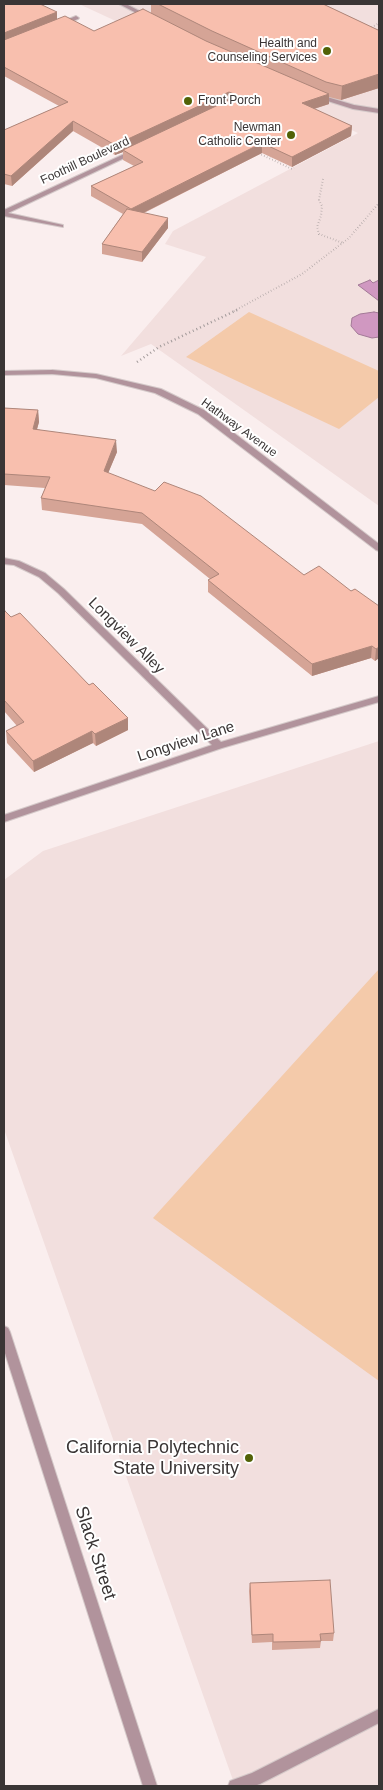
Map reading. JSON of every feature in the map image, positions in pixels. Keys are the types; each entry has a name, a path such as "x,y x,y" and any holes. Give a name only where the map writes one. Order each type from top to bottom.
{"street":[{"path":"122,4 157,21"},
{"path":"49,29 76,18"},
{"path":"314,95 353,107 379,111"},
{"name":"Foothill Boulevard","path":"4,213 138,149"},
{"name":"Foothill Boulevard","path":"4,213 61,226"},
{"name":"Hathway Avenue","path":"4,373 52,372 112,380 158,391 201,412 379,548"},
{"name":"Longview Alley","path":"4,561 16,563 42,576 61,590 219,746"},
{"name":"Longview Lane","path":"4,819 219,746 379,699"},
{"name":"Slack Street","path":"4,1332 150,1786"},
{"path":"235,1786 255,1779 379,1716"}],"path":[{"path":"367,31 373,25 379,23"},
{"path":"248,148 292,169 294,168"},
{"path":"322,179 319,200 322,206 321,216 317,227 319,234 343,243"},
{"path":"112,380 159,347 257,300 302,274 343,243 364,222 379,202"}],"shaded area":[{"path":"79,4 379,4 379,506 151,344 121,356 206,257 165,244 173,231 358,133"},
{"path":"370,280 373,283 379,280 379,301 358,285"},
{"path":"249,312 379,371 379,397 339,429 186,357"},
{"path":"379,313 379,337 372,338 358,334 351,326 352,318 360,314"},
{"name":"California Polytechnic State University","path":"379,741 379,1786 235,1786 4,1129 4,880 43,851"},
{"path":"379,969 379,1381 153,1218"}],"building":[{"path":"4,4 40,4 57,12 4,33"},
{"name":"Health and Counseling Services","path":"158,4 323,4 379,29 379,74 342,86 326,82 212,31"},
{"path":"143,9 206,41 329,94 302,103 352,126 292,157 262,143 131,209 91,186 143,162 123,150 233,98 234,94 229,92 115,145 73,121 11,176 4,174 4,130 68,102 4,67 4,40 65,16 94,31"},
{"path":"127,209 168,218 142,252 102,244"},
{"path":"4,408 38,410 33,429 116,440 104,471 155,491 164,482 201,496 304,575 319,566 351,591 355,589 379,606 379,647 376,649 372,646 312,664 208,580 219,574 142,513 41,498 50,477 4,474"},
{"path":"5,611 11,617 20,613 89,685 93,683 128,718 95,734 92,731 33,761 6,731 24,722 4,700"},
{"path":"330,1580 334,1633 320,1634 321,1641 273,1642 273,1634 252,1635 250,1583"}],"place":[{"name":"Health and Counseling Services","path":"327,51"},
{"name":"Front Porch","path":"188,101"},
{"name":"Newman Catholic Center","path":"291,135"},
{"name":"California Polytechnic State University","path":"249,1458"}]}
